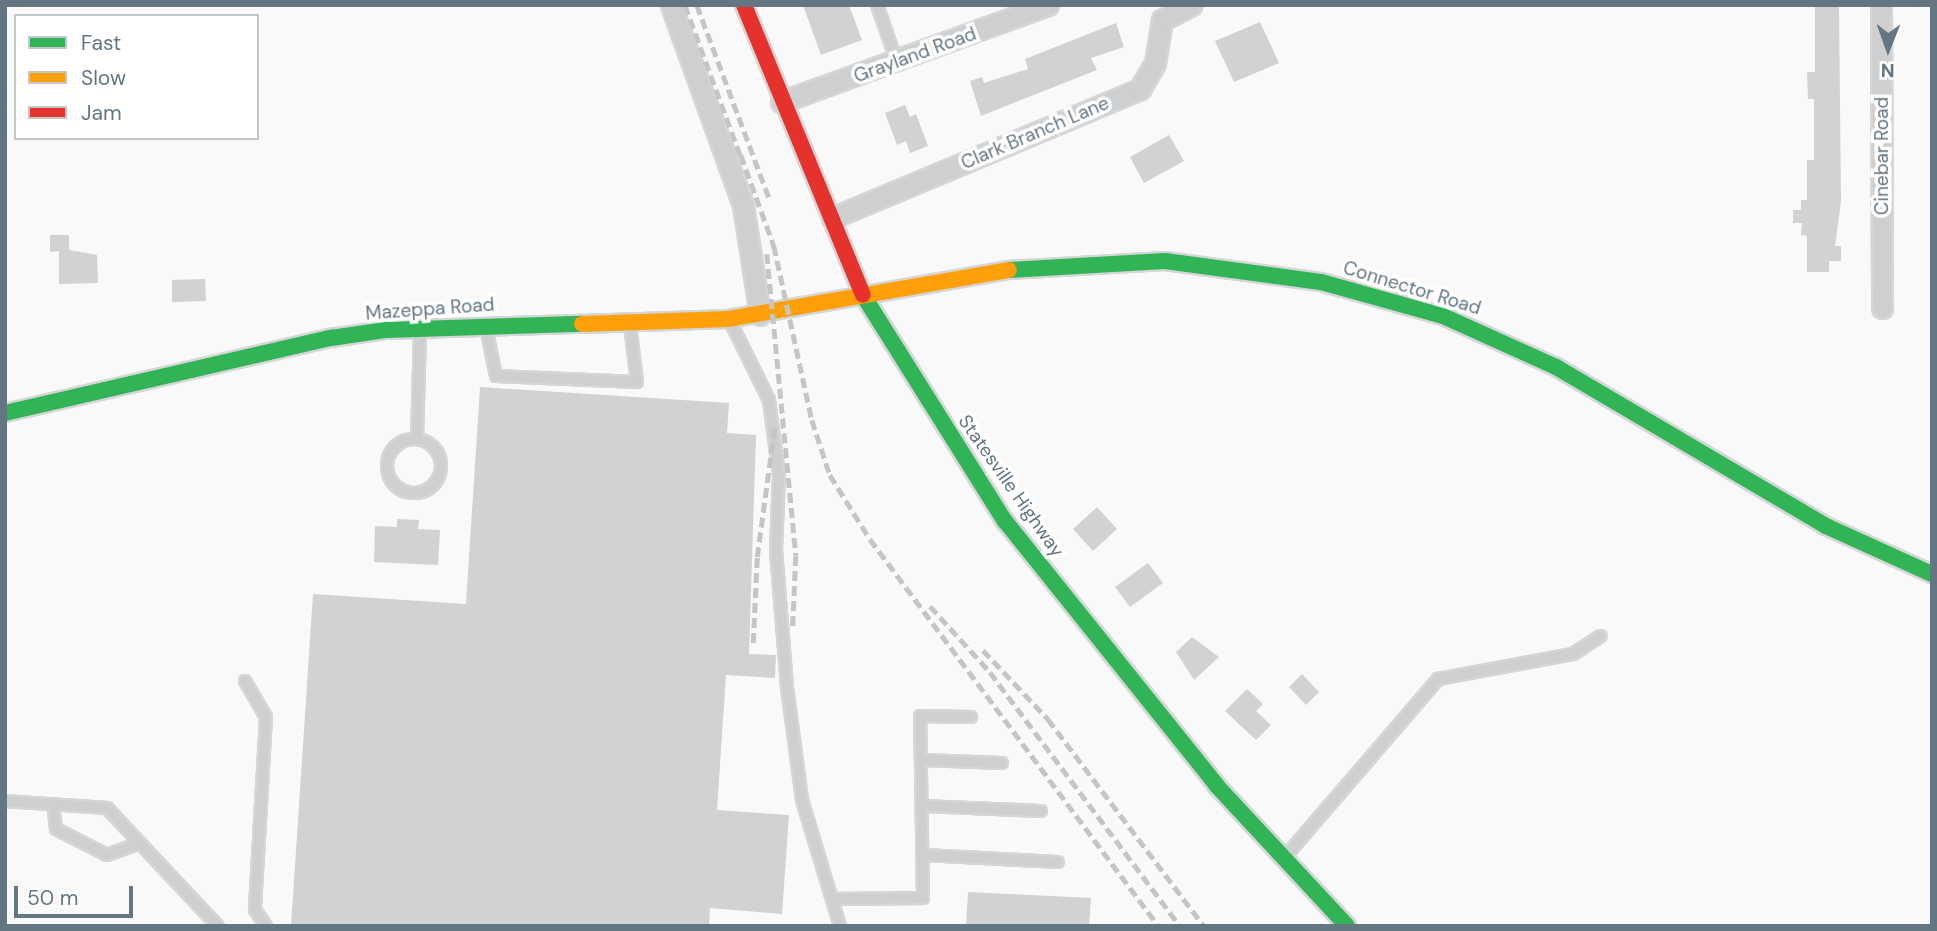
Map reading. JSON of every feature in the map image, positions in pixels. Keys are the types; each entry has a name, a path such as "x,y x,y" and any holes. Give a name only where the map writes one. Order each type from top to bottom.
{"street":[{"path":"671,5 743,205 760,315"},
{"name":"Statesville Highway","path":"744,5 781,102 864,298 1005,521 1217,786 1347,926"},
{"name":"Grayland Road","path":"781,102 1048,5"},
{"name":"Clark Branch Lane","path":"832,218 1140,89 1155,63 1163,20 1191,5"},
{"name":"Cinebar Road","path":"1881,5 1882,308"},
{"name":"Connector Road","path":"864,298 981,272 1110,260 1246,269 1379,297 1443,316 1556,367 1826,526 1932,573"},
{"name":"Mazeppa Road","path":"5,414 331,338 420,327 486,324 630,325 728,319 864,298"}],"lane":[{"path":"877,5 897,62"},
{"path":"728,319 769,400 779,475 776,550 789,699 802,800 840,926"},
{"path":"486,324 496,376 637,382 630,325"},
{"path":"417,439 420,327"},
{"path":"417,439 433,447 440,471 424,491 406,492 392,482 386,465 400,443 417,439"},
{"path":"1284,858 1438,679 1573,654 1601,636"},
{"path":"245,681 266,717 255,911 266,926"},
{"path":"832,898 920,900 924,855 920,716 971,717"},
{"path":"922,760 1002,763"},
{"path":"5,801 107,807 218,926"},
{"path":"53,804 56,829 107,855 141,844"},
{"path":"923,806 1041,811"},
{"path":"924,855 1058,862"}],"building":[{"path":"803,5 849,5 862,40 821,55"},
{"path":"1815,5 1839,5 1841,201 1835,246 1841,246 1841,261 1829,261 1829,272 1807,272 1807,236 1801,235 1802,223 1793,223 1793,210 1801,210 1801,200 1807,200 1807,160 1814,160 1814,99 1808,99 1807,72 1815,72"},
{"path":"1260,22 1279,63 1234,82 1215,41"},
{"path":"1116,23 1124,47 1091,58 1097,70 981,116 970,81 982,77 984,83 1028,69 1025,59"},
{"path":"905,105 910,117 916,114 928,146 910,153 906,141 897,145 885,113"},
{"path":"1169,135 1184,161 1144,183 1130,157"},
{"path":"50,235 69,235 69,250 97,255 98,283 59,284 59,251 50,252"},
{"path":"205,279 206,301 172,302 172,280"},
{"path":"480,387 729,403 727,433 756,435 749,654 776,655 775,678 726,675 717,810 789,815 782,914 710,908 709,926 291,926 313,594 466,604"},
{"path":"1097,507 1117,529 1093,551 1073,529"},
{"path":"397,519 419,520 418,529 440,530 438,565 374,562 375,526 397,527"},
{"path":"1148,563 1163,583 1130,607 1115,587"},
{"path":"1192,637 1219,657 1194,680 1176,652"},
{"path":"1302,674 1319,692 1306,705 1289,687"},
{"path":"1247,689 1263,704 1256,711 1271,725 1256,740 1225,711"},
{"path":"968,892 1091,898 1089,926 966,926"}],"railway":[{"path":"685,5 743,163"},
{"path":"697,5 769,198"},
{"path":"741,155 774,246 812,420 830,475 870,539 1158,926"},
{"path":"767,254 796,556 793,626"},
{"path":"753,643 757,557 775,424"},
{"path":"930,606 990,672 1180,926"},
{"path":"983,650 1048,719 1204,926"}],"traffic: fast":[{"path":"1009,270 1165,261 1321,282 1443,316 1556,367 1826,526 1932,574"},
{"path":"863,295 1005,521 1217,786 1347,926"},
{"path":"5,413 331,338 386,330 582,324"}],"traffic: slow":[{"path":"582,324 728,319 1009,270"}],"traffic: jam":[{"path":"744,5 863,295"}]}
